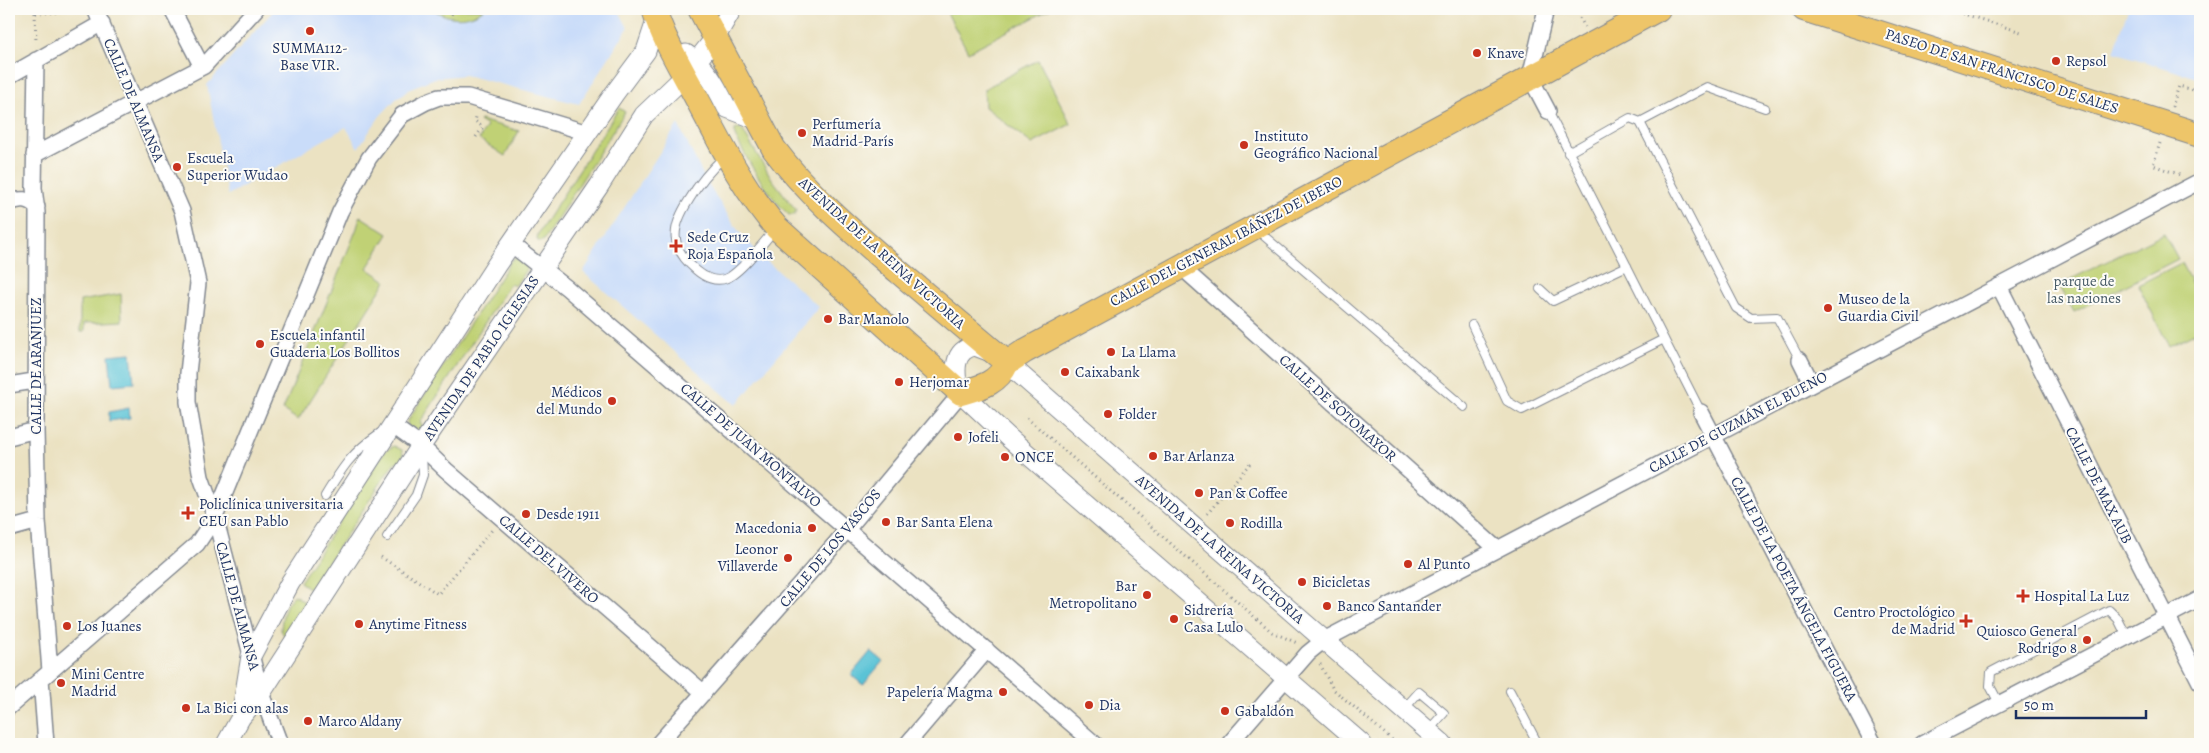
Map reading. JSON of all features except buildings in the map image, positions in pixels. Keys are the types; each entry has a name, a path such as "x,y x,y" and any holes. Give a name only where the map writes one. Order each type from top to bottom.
{"main road":[{"name":"AVENIDA DE LA REINA VICTORIA","path":"700,9 774,149 808,189 881,256 1002,359"},
{"name":"CALLE DEL GENERAL IBÁÑEZ DE IBERO","path":"1002,359 1031,348 1253,226 1658,9"},
{"name":"PASEO DE SAN FRANCISCO DE SALES","path":"1804,9 2200,135"},
{"path":"655,11 670,45 691,68 726,154 755,203 777,228 960,391 990,384 1003,372 1002,359"}],"street":[{"path":"172,9 199,61 204,66"},
{"path":"34,155 204,66 256,9"},
{"name":"AVENIDA DE PABLO IGLESIAS","path":"226,744 241,717 262,693 421,446 599,186 644,115 691,68 715,38 732,9"},
{"path":"1546,9 1530,77 1548,111"},
{"name":"CALLE DE ALMANSA","path":"90,10 102,23 182,211 198,283 188,373 188,402 201,477 215,517 251,656 280,744"},
{"name":"AVENIDA DE PABLO IGLESIAS","path":"241,717 251,656 290,583 511,244 646,51 655,11"},
{"path":"9,76 37,56 102,23"},
{"path":"646,51 670,45"},
{"name":"CALLE DE ARANJUEZ","path":"37,56 34,155 34,188 37,207 34,381 46,744"},
{"path":"691,68 709,73 727,108 759,120"},
{"path":"9,707 197,544 215,517 340,212 369,158 402,115 439,97 468,97 588,133"},
{"name":"CALLE DE GUZMÁN EL BUENO","path":"1229,744 1308,653 1324,640 2200,181"},
{"path":"9,203 23,199 31,201 37,207"},
{"name":"CALLE DE JUAN MONTALVO","path":"511,244 543,266 830,513 846,530 988,650 1094,744"},
{"name":"CALLE DE SOTOMAYOR","path":"1180,266 1497,549"},
{"name":"CALLE DE MAX AUB","path":"1999,286 2200,682"},
{"name":"AVENIDA DE LA REINA VICTORIA","path":"960,391 955,371 961,352 975,346 1002,359 1442,744"},
{"path":"1800,360 1812,384"},
{"path":"9,385 34,381"},
{"path":"960,391 1009,438 1362,744"},
{"name":"CALLE DE LOS VASCOS","path":"658,744 835,544 960,391"},
{"name":"CALLE DE LA POETA ÁNGELA FIGUERA","path":"1701,412 1874,744"},
{"name":"CALLE DEL VIVERO","path":"392,426 421,446 446,470 704,693"},
{"path":"9,437 36,430"},
{"path":"9,529 38,521"},
{"path":"1922,744 2200,599"},
{"path":"907,744 988,650"}],"lane":[{"path":"1640,122 1708,87 1765,108"},
{"path":"1548,111 1701,412"},
{"path":"1568,153 1630,118 1640,122 1736,308 1751,318 1777,317 1800,360"},
{"path":"726,154 708,172 676,222 677,245 682,255 689,264 705,276 720,280 728,278 777,228"},
{"path":"1253,226 1464,407"},
{"path":"1540,289 1553,301 1627,266"},
{"path":"1472,325 1507,401 1522,410 1664,339"},
{"path":"325,496 347,461 364,444 392,426"},
{"path":"388,537 416,495 424,475 421,446"},
{"path":"2000,703 1990,686 1991,672 2109,610 2118,618 2127,637"},
{"path":"1510,692 1538,744"}],"path":[{"path":"451,9 452,19"},
{"path":"1948,9 2021,32"},
{"path":"37,56 35,11 90,10"},
{"path":"476,117 475,121 484,127 476,137"},
{"path":"1027,418 1272,632 1298,643 1320,665 1333,689 1396,744"},
{"path":"1207,515 1252,461"},
{"path":"381,557 438,594 486,536"},
{"path":"256,739 260,744"}],"shaded area":[{"path":"275,9 618,9 628,28 579,104 465,75 435,78 413,87 396,99 380,116 358,148 346,127 228,195 207,85"},
{"path":"2128,9 2200,9 2200,79 2114,52"},
{"name":"Sede Cruz Roja Española","path":"678,124 707,183 737,229 761,256 819,307 736,405 583,272"}],"green space":[{"path":"433,9 484,9 472,16 458,18 439,13"},
{"path":"945,9 1050,9 968,52"},
{"path":"1038,60 1071,124 1032,144 985,107 984,89"},
{"path":"619,108 625,112 544,240 539,242 537,239 538,234"},
{"path":"480,120 519,131 505,156 479,139 487,126"},
{"path":"739,128 743,131 772,179 796,210 794,215 789,215 781,207 759,178 735,136 735,130"},
{"path":"360,216 388,234 367,268 386,281 298,420 283,410 357,228"},
{"name":"parque de las naciones","path":"2164,233 2178,259 2074,312 2059,285"},
{"path":"516,258 528,267 515,286 510,284 420,423 424,426 421,432 408,427 407,422 512,259"},
{"path":"2181,263 2200,299 2200,330 2169,346 2138,285"},
{"path":"121,294 122,321 84,323 84,332 80,332 80,301"},
{"path":"394,446 402,450 404,458 394,463 322,572 315,593 300,582 385,451"},
{"path":"295,595 307,604 288,634 284,635 281,630 284,611 288,602"}],"water":[{"path":"131,353 134,383 112,385 109,355"},
{"path":"129,408 130,418 109,421 109,412"},
{"path":"871,651 883,661 863,685 851,675"}],"place":[{"name":"SUMMA112- Base VIR.","path":"310,31"},
{"name":"Knave","path":"1477,53"},
{"name":"Repsol","path":"2056,61"},
{"name":"Perfumería Madrid-París","path":"802,133"},
{"name":"Instituto Geográfico Nacional","path":"1244,145"},
{"name":"Escuela Superior Wudao","path":"177,167"},
{"name":"Sede Cruz Roja Española","path":"676,246"},
{"name":"Museo de la Guardia Civil","path":"1828,308"},
{"name":"Bar Manolo","path":"828,319"},
{"name":"Escuela infantil Guaderia Los Bollitos","path":"260,344"},
{"name":"La Llama","path":"1111,352"},
{"name":"Caixabank","path":"1065,372"},
{"name":"Herjomar","path":"899,382"},
{"name":"Médicos del Mundo","path":"612,401"},
{"name":"Folder","path":"1108,414"},
{"name":"Jofeli","path":"958,437"},
{"name":"Bar Arlanza","path":"1153,456"},
{"name":"ONCE","path":"1005,457"},
{"name":"Pan & Coffee","path":"1199,493"},
{"name":"Policlínica universitaria CEU san Pablo","path":"188,513"},
{"name":"Desde 1911","path":"526,514"},
{"name":"Bar Santa Elena","path":"886,522"},
{"name":"Rodilla","path":"1230,523"},
{"name":"Macedonia","path":"812,528"},
{"name":"Leonor Villaverde","path":"788,558"},
{"name":"Al Punto","path":"1408,564"},
{"name":"Bicicletas","path":"1302,582"},
{"name":"Bar Metropolitano","path":"1147,595"},
{"name":"Hospital La Luz","path":"2023,596"},
{"name":"Banco Santander","path":"1327,606"},
{"name":"Sidrería Casa Lulo","path":"1174,619"},
{"name":"Centro Proctológico de Madrid","path":"1966,621"},
{"name":"Anytime Fitness","path":"359,624"},
{"name":"Los Juanes","path":"67,626"},
{"name":"Quiosco General Rodrigo 8","path":"2087,640"},
{"name":"Mini Centre Madrid","path":"61,683"},
{"name":"Papelería Magma","path":"1003,692"},
{"name":"Dia","path":"1089,705"},
{"name":"La Bici con alas","path":"186,708"},
{"name":"Gabaldón","path":"1225,711"},
{"name":"Marco Aldany","path":"308,721"}]}
